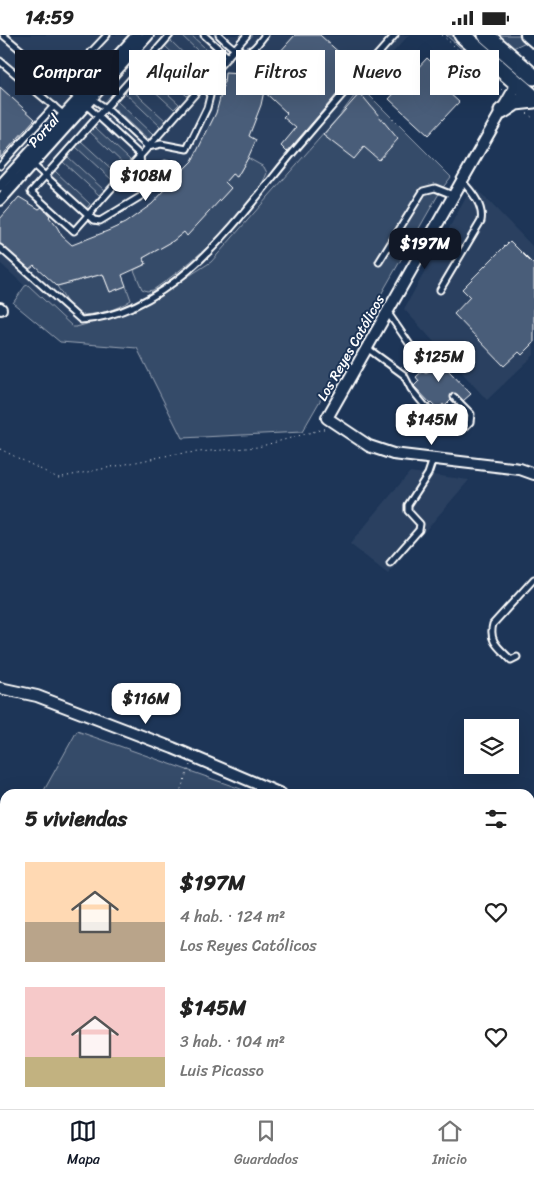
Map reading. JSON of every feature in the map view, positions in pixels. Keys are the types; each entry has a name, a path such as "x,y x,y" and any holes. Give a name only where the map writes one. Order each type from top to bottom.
{"main road":[{"path":"462,35 515,94 534,99"},
{"path":"486,35 512,58 531,71 502,111"},
{"path":"512,58 518,70 515,94"}],"street":[{"name":"Portal","path":"0,200 64,115 85,99 137,35"},
{"name":"Portal","path":"0,186 29,161 85,99 148,35"},
{"path":"526,35 534,42"},
{"name":"Los Reyes Católicos","path":"433,458 393,453 369,447 327,418 502,111"},
{"path":"433,458 520,469 534,474"},
{"path":"0,688 37,696 269,789"}],"lane":[{"path":"3,35 85,99 106,109 148,147"},
{"path":"94,50 107,35"},
{"path":"170,35 31,192 74,231 194,95"},
{"path":"204,35 228,57 247,35"},
{"path":"219,35 234,49 246,51 251,50 265,35"},
{"path":"0,248 81,320 98,319 122,312 144,301 181,275 216,244 330,108 395,35"},
{"path":"0,61 64,115"},
{"path":"148,147 162,144 187,149 207,108 210,95"},
{"path":"29,161 94,220 100,221 148,192 142,180 140,155 98,117 85,99"},
{"path":"0,166 54,106"},
{"path":"440,290 481,221 482,213 476,199 462,181"},
{"path":"379,262 423,191 435,188 454,195"},
{"path":"387,312 426,367"},
{"path":"367,348 404,375 411,389 440,424 452,430 462,430 470,422 471,414 454,397"},
{"path":"390,563 419,530 420,524 408,511 408,505 428,475 433,458"},
{"path":"517,657 511,661 492,640 491,632 493,624 534,579"}],"path":[{"path":"442,35 515,94 534,119"},
{"path":"0,449 58,478 175,454 258,447 325,430"},
{"path":"181,789 193,757"}],"shaded area":[{"path":"0,35 133,35 119,50 15,50 15,95 78,95 0,181"},
{"path":"156,35 409,35 395,50 335,50 335,95 355,95 340,115 165,315 60,342 13,303 25,286 0,263 0,206 101,95 119,95 119,76 129,65 129,95 226,95 226,50 142,50"},
{"path":"181,35 191,35 207,50 197,50"},
{"path":"446,35 453,35 470,50 463,50"},
{"path":"498,35 522,35 528,41 513,48"},
{"path":"170,40 180,50 169,50 165,46"},
{"path":"129,89 129,95 138,95 166,121 161,127 125,93"},
{"path":"159,95 169,95 179,104 174,109"},
{"path":"355,95 369,95 451,177 441,190 302,432 182,438 137,348 60,342 13,303 25,286 28,285 73,327 113,317 140,307 211,262 340,115"},
{"path":"117,101 153,135 148,140 112,107"},
{"path":"95,127 130,160 125,165 90,132"},
{"path":"81,141 117,174 112,180 76,147"},
{"path":"68,157 104,190 99,195 63,162"},
{"path":"248,158 264,167 267,173 252,198 214,241 179,271 153,290 147,291 142,289 134,270 146,264 143,258 173,241 184,232 187,235 231,188 225,182 232,174 237,177"},
{"path":"55,171 90,204 85,210 50,176"},
{"path":"473,185 534,248 534,355 487,400 404,309"},
{"path":"103,274 110,292 126,286 131,300 106,312 77,315 57,286"},
{"path":"410,472 469,480 388,574 350,544"},
{"path":"77,731 241,789 45,789"}],"building":[{"path":"295,35 320,35 336,50 336,95 287,152 281,146 296,128 283,117 287,113 268,95 325,95 325,50 282,50"},
{"path":"427,58 430,61 430,95 451,95 459,102 428,135 389,99 393,95 420,95 420,66"},
{"path":"226,73 236,74 236,95 263,95 249,136 256,140 248,158 237,177 232,174 225,182 231,188 187,236 184,232 173,241 143,258 146,264 122,275 126,286 110,292 103,274 57,286 34,265 28,270 0,244 0,219 19,197 39,209 42,207 62,236 72,245 125,223 152,204 164,191 156,183 153,169 156,164 165,160 174,162 183,170 192,161 216,113 221,95 226,95"},
{"path":"0,87 35,119 0,158"},
{"path":"358,95 362,95 398,139 379,160 364,147 354,159 323,135"},
{"path":"510,241 534,265 534,343 522,355 519,352 504,366 454,314 470,297 462,289"},
{"path":"430,351 471,394 463,401 457,394 445,406 443,404 438,409 414,386 419,381 416,377 429,365 423,358"}]}
